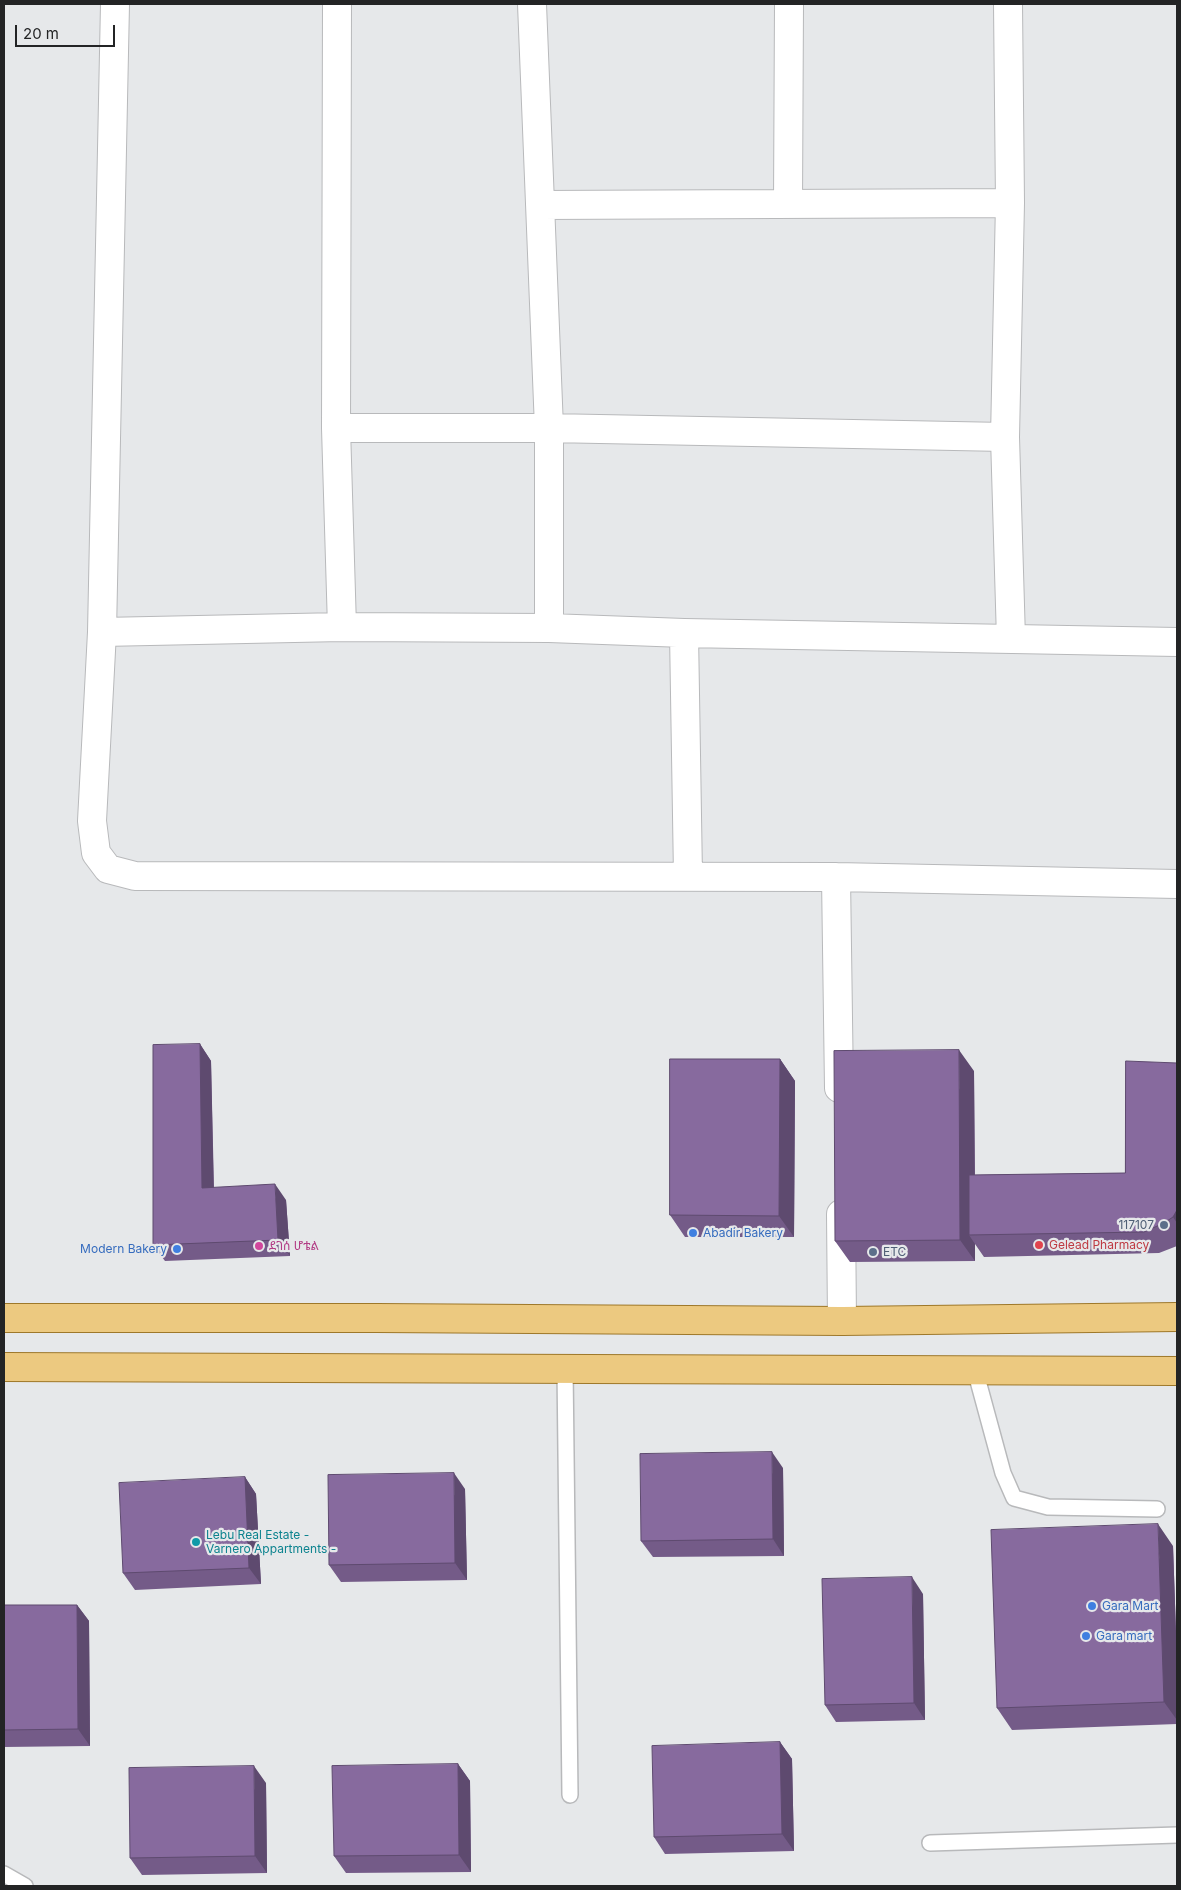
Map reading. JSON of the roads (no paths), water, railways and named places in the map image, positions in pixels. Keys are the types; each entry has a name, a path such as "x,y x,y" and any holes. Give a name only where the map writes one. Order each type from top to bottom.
{"main road":[{"path":"4,1318 842,1321 1177,1317"},
{"path":"4,1367 1177,1371"}],"street":[{"path":"114,4 102,632 92,821 96,853 108,869 135,876 836,877 1177,884"},
{"path":"337,4 336,428 342,627"},
{"path":"532,4 549,428 549,628"},
{"path":"788,203 790,4"},
{"path":"1008,4 1010,203 1006,437 1011,639"},
{"path":"540,205 1010,203"},
{"path":"336,428 549,428 1006,437"},
{"path":"102,632 342,627 549,628 684,633 1177,642"},
{"path":"684,633 688,876"},
{"path":"836,877 839,1114"},
{"path":"840,1193 842,1321"}],"lane":[{"path":"565,1368 570,1795"},
{"path":"975,1370 1003,1473 1014,1498 1048,1506 1157,1509"},
{"path":"930,1844 1177,1835"},
{"path":"4,1874 25,1886"}],"place":[{"name":"117107","path":"1164,1225"},
{"name":"Abadir Bakery","path":"693,1233"},
{"name":"Gelead Pharmacy","path":"1039,1245"},
{"name":"ደገሰ ሆቴል","path":"259,1246"},
{"name":"Modern Bakery","path":"177,1249"},
{"name":"ETC","path":"873,1252"},
{"name":"Lebu Real Estate - Varnero Appartments -","path":"196,1542"},
{"name":"Gara Mart","path":"1092,1606"},
{"name":"Gara mart","path":"1086,1636"}]}
